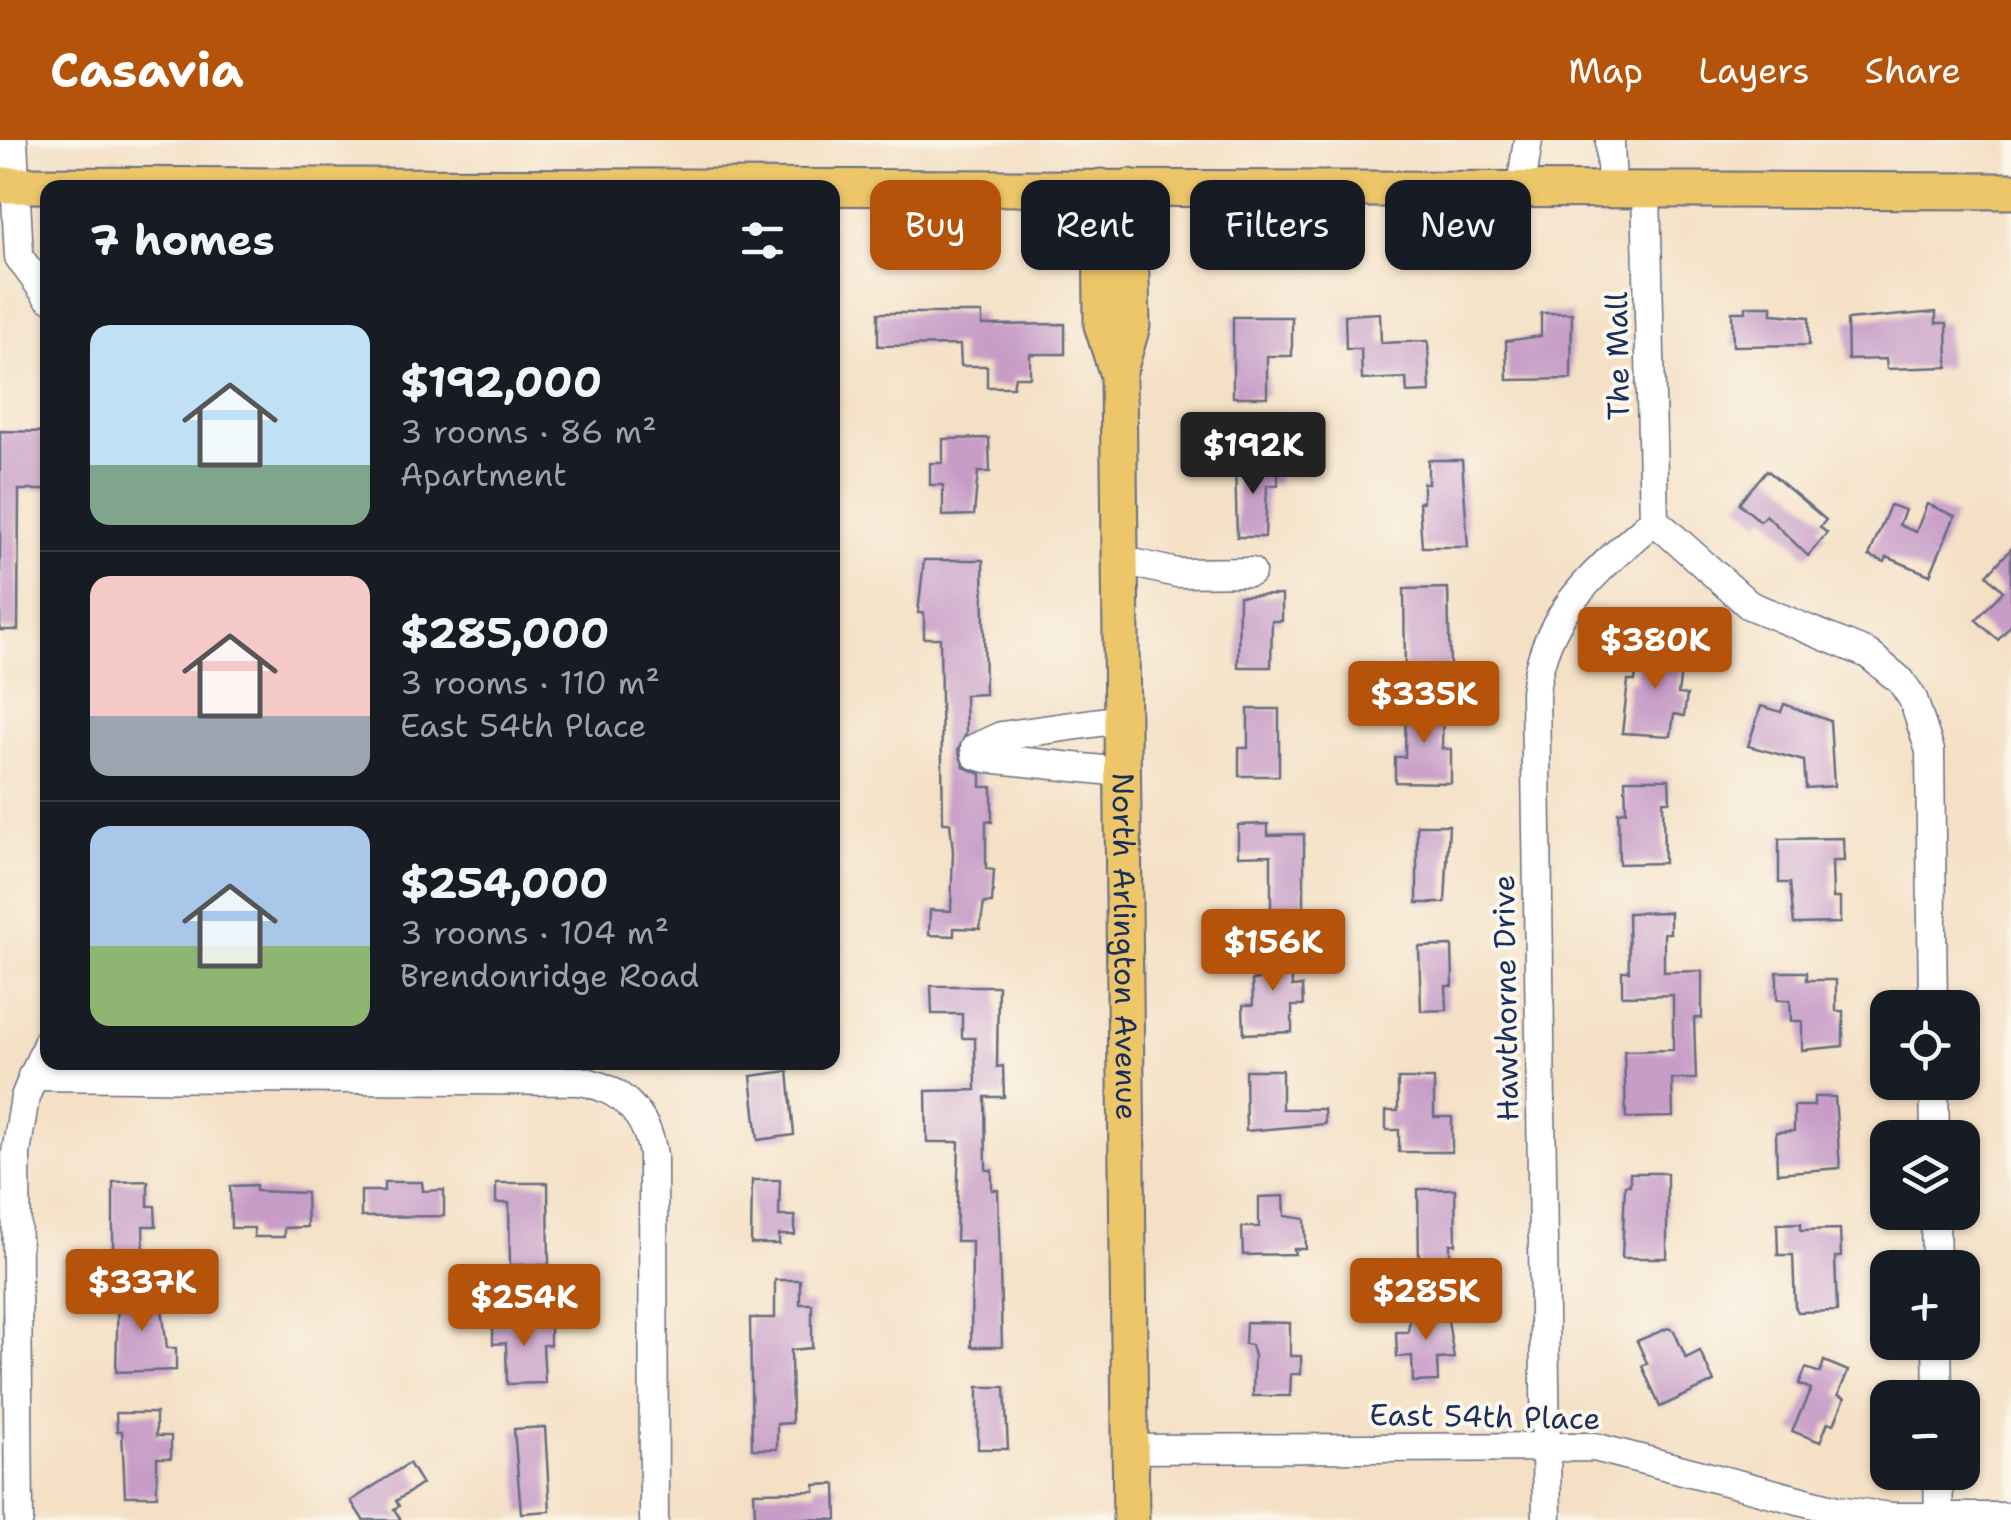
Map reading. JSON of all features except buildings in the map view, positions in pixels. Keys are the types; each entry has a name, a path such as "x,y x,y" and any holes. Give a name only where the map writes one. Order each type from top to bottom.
{"main road":[{"path":"8,185 40,185"},
{"path":"840,187 1021,187"},
{"path":"1170,187 1385,188"},
{"path":"1531,188 2011,190"},
{"name":"North Arlington Avenue","path":"1125,270 1132,326 1118,375 1130,1520"}],"street":[{"path":"13,140 8,185 19,258 40,286"},
{"path":"1522,180 1528,140"},
{"name":"The Mall","path":"1610,140 1629,189 1654,520"},
{"path":"1654,520 1749,604 1868,654 1900,681 1913,700 1926,729 1930,761 1933,990"},
{"name":"Hawthorne Drive","path":"1547,1520 1537,670 1550,631 1566,604 1654,520"},
{"path":"1120,560 1178,573 1250,572"},
{"path":"1122,719 1002,736 975,748 976,755 987,758 1122,772"},
{"path":"19,1520 9,1443 16,1153 32,1076 40,1058"},
{"path":"32,1076 580,1081 607,1088 625,1100 644,1125 653,1155 654,1520"},
{"name":"East 54th Place","path":"1130,1449 1594,1447 1837,1510 1939,1519 2011,1518"},
{"path":"1938,1490 1939,1519"}]}
